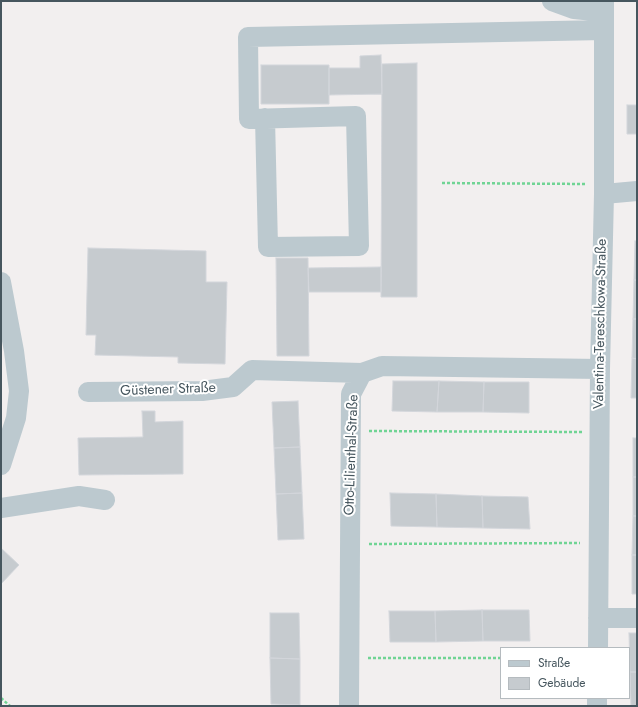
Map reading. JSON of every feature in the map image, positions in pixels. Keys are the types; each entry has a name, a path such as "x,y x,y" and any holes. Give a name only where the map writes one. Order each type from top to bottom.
{"street":[{"path":"552,1 574,10 604,14"},
{"path":"265,118 268,248 359,246 356,116 265,118 250,119 248,37 604,14"},
{"name":"Valentina-Tereschkowa-Straße","path":"598,647 599,432 604,194 604,14"},
{"path":"604,194 637,191"},
{"path":"1,465 16,418 19,391 2,292"},
{"path":"362,373 382,366 600,369"},
{"name":"Güstener Straße","path":"88,392 202,391 233,386 252,370 362,373"},
{"name":"Otto-Lilienthal-Straße","path":"349,706 351,394 362,373"},
{"path":"1,508 79,496 106,500"},
{"path":"598,618 637,618"}],"path":[{"path":"442,183 586,184 604,194"},
{"path":"351,431 599,432"},
{"path":"350,544 599,543"},
{"path":"350,658 500,658"},
{"path":"1,698 10,706"}],"building":[{"path":"381,55 382,94 329,95 329,68 360,68 360,56"},
{"path":"417,63 417,297 381,297 382,64"},
{"path":"261,65 329,65 329,104 261,104"},
{"path":"627,105 637,105 637,134 627,134"},
{"path":"635,241 637,241 637,280 634,280"},
{"path":"88,248 206,251 206,282 227,282 225,364 178,363 178,357 95,355 96,335 86,335"},
{"path":"276,258 308,258 309,356 277,356"},
{"path":"381,267 381,292 309,292 308,268"},
{"path":"634,280 637,280 637,319 633,319"},
{"path":"633,319 637,319 637,359 632,358"},
{"path":"632,358 637,359 637,398 631,398"},
{"path":"393,381 439,381 437,412 392,411"},
{"path":"439,381 484,382 483,412 437,412"},
{"path":"484,382 529,382 529,413 483,412"},
{"path":"298,401 300,447 274,448 272,402"},
{"path":"142,411 155,411 155,422 183,421 183,474 79,475 78,438 143,437"},
{"path":"633,438 637,438 637,477 633,477"},
{"path":"300,447 302,493 276,494 274,448"},
{"path":"633,477 637,477 637,516 633,516"},
{"path":"302,493 304,539 278,540 276,494"},
{"path":"390,493 436,494 437,527 391,526"},
{"path":"436,494 482,496 483,528 437,527"},
{"path":"482,496 528,497 530,529 483,528"},
{"path":"633,516 637,516 637,555 632,555"},
{"path":"1,548 19,565 1,584"},
{"path":"632,555 637,555 637,594 632,594"},
{"path":"482,610 529,610 530,641 483,641"},
{"path":"482,610 483,641 436,642 435,611"},
{"path":"389,611 435,611 436,642 390,642"},
{"path":"270,613 299,613 300,659 270,658"},
{"path":"629,633 637,633 637,672 630,672"},
{"path":"270,658 300,659 300,705 271,704"},
{"path":"630,672 637,672 637,706 631,706"}]}
